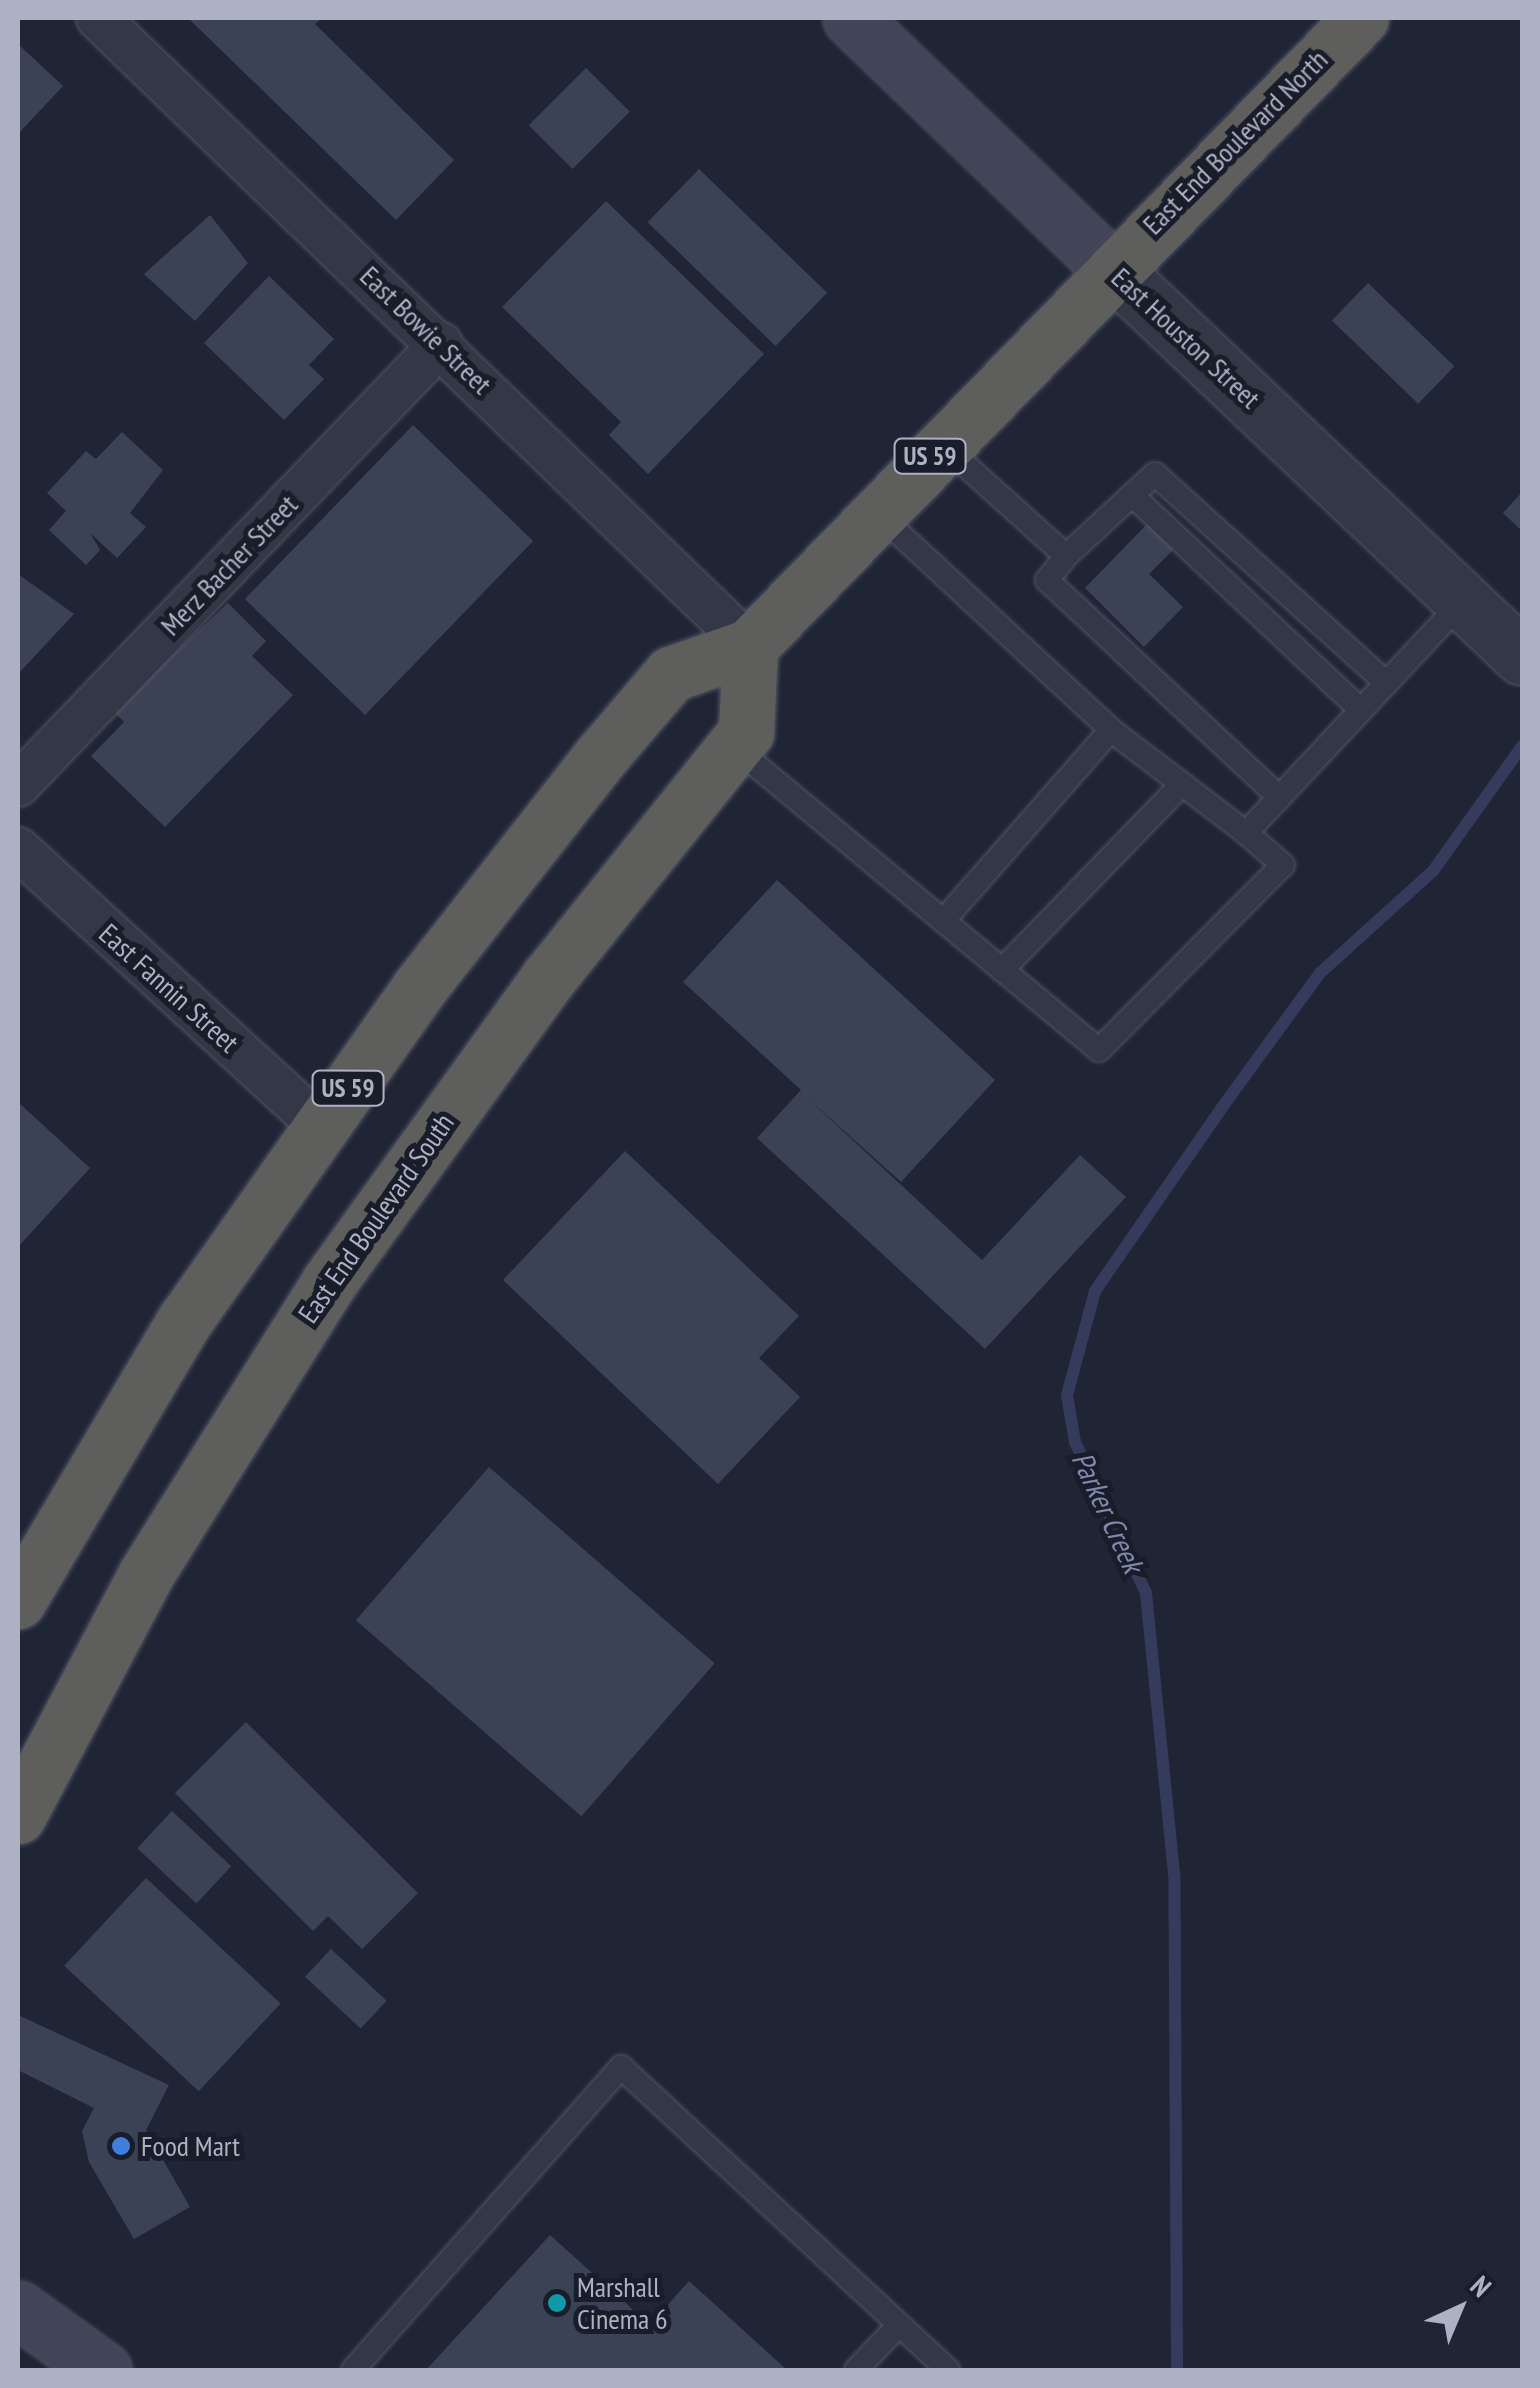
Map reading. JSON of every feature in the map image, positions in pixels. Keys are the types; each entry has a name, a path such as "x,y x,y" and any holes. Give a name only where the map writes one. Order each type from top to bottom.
{"highway":[{"name":"East End Boulevard North","path":"1110,267 1361,18"},
{"name":"US 59","path":"18,1600 185,1320 509,869 671,674 750,646 1110,267"},
{"name":"East End Boulevard South","path":"18,1816 146,1574 386,1200 746,732 750,646"}],"main road":[{"name":"East Houston Street","path":"851,18 1110,267"},
{"path":"18,2308 102,2370"}],"street":[{"name":"East Bowie Street","path":"98,18 441,344 750,646"},
{"name":"East Houston Street","path":"1110,267 1522,657"},
{"name":"Merz Bacher Street","path":"18,785 441,344"},
{"name":"East Fannin Street","path":"18,849 320,1127"}],"lane":[{"path":"942,444 1066,556"},
{"path":"1278,798 1046,580 1066,556 1155,474 1386,683"},
{"path":"1132,495 1361,710"},
{"path":"734,747 1098,1050 1282,865 1111,730 877,513"},
{"path":"1246,833 1463,600"},
{"path":"942,921 1111,730"},
{"path":"1002,970 1182,784"},
{"path":"354,2370 620,2066 948,2370"},
{"path":"856,2370 899,2325"}],"building":[{"path":"188,18 322,18 315,24 454,160 396,220"},
{"path":"18,44 63,86 18,134"},
{"path":"586,68 630,112 573,169 529,125"},
{"path":"699,169 827,293 776,346 648,222"},
{"path":"606,201 764,354 648,474 609,435 621,422 502,307"},
{"path":"210,215 248,263 195,321 144,274"},
{"path":"269,276 334,339 309,365 324,379 284,420 204,343"},
{"path":"1368,283 1454,366 1418,404 1332,320"},
{"path":"413,425 533,541 365,715 245,599"},
{"path":"122,432 163,470 130,513 146,527 117,558 90,533 100,550 86,565 49,530 66,511 47,493 86,451 96,459"},
{"path":"1522,492 1522,531 1503,513"},
{"path":"1148,523 1174,549 1149,574 1183,607 1144,647 1085,588"},
{"path":"18,574 74,614 18,674"},
{"path":"228,603 266,641 252,656 293,695 165,827 91,756 124,722 113,711"},
{"path":"777,880 995,1080 901,1182 803,1094 982,1260 1080,1155 1126,1197 985,1349 757,1138 801,1090 683,982"},
{"path":"18,1102 90,1168 18,1247"},
{"path":"625,1151 799,1316 759,1358 800,1397 718,1484 503,1280"},
{"path":"489,1467 715,1663 581,1816 356,1620"},
{"path":"246,1722 418,1893 362,1949 328,1916 313,1931 175,1793"},
{"path":"172,1811 231,1866 196,1904 137,1848"},
{"path":"146,1878 281,2003 199,2091 64,1966"},
{"path":"331,1949 387,2001 361,2029 305,1977"},
{"name":"Food Mart","path":"18,2015 169,2085 146,2130 190,2207 134,2239 89,2162 82,2131 94,2108 18,2070"},
{"name":"Marshall Cinema 6","path":"550,2235 650,2325 689,2281 787,2370 426,2370"}],"waterway":[{"name":"Parker Creek","path":"1177,2370 1174,1874 1146,1593 1075,1442 1067,1395 1095,1291 1223,1106 1320,973 1433,871 1522,746"}],"place":[{"name":"Food Mart","path":"121,2146"},
{"name":"Marshall Cinema 6","path":"557,2303"}]}
